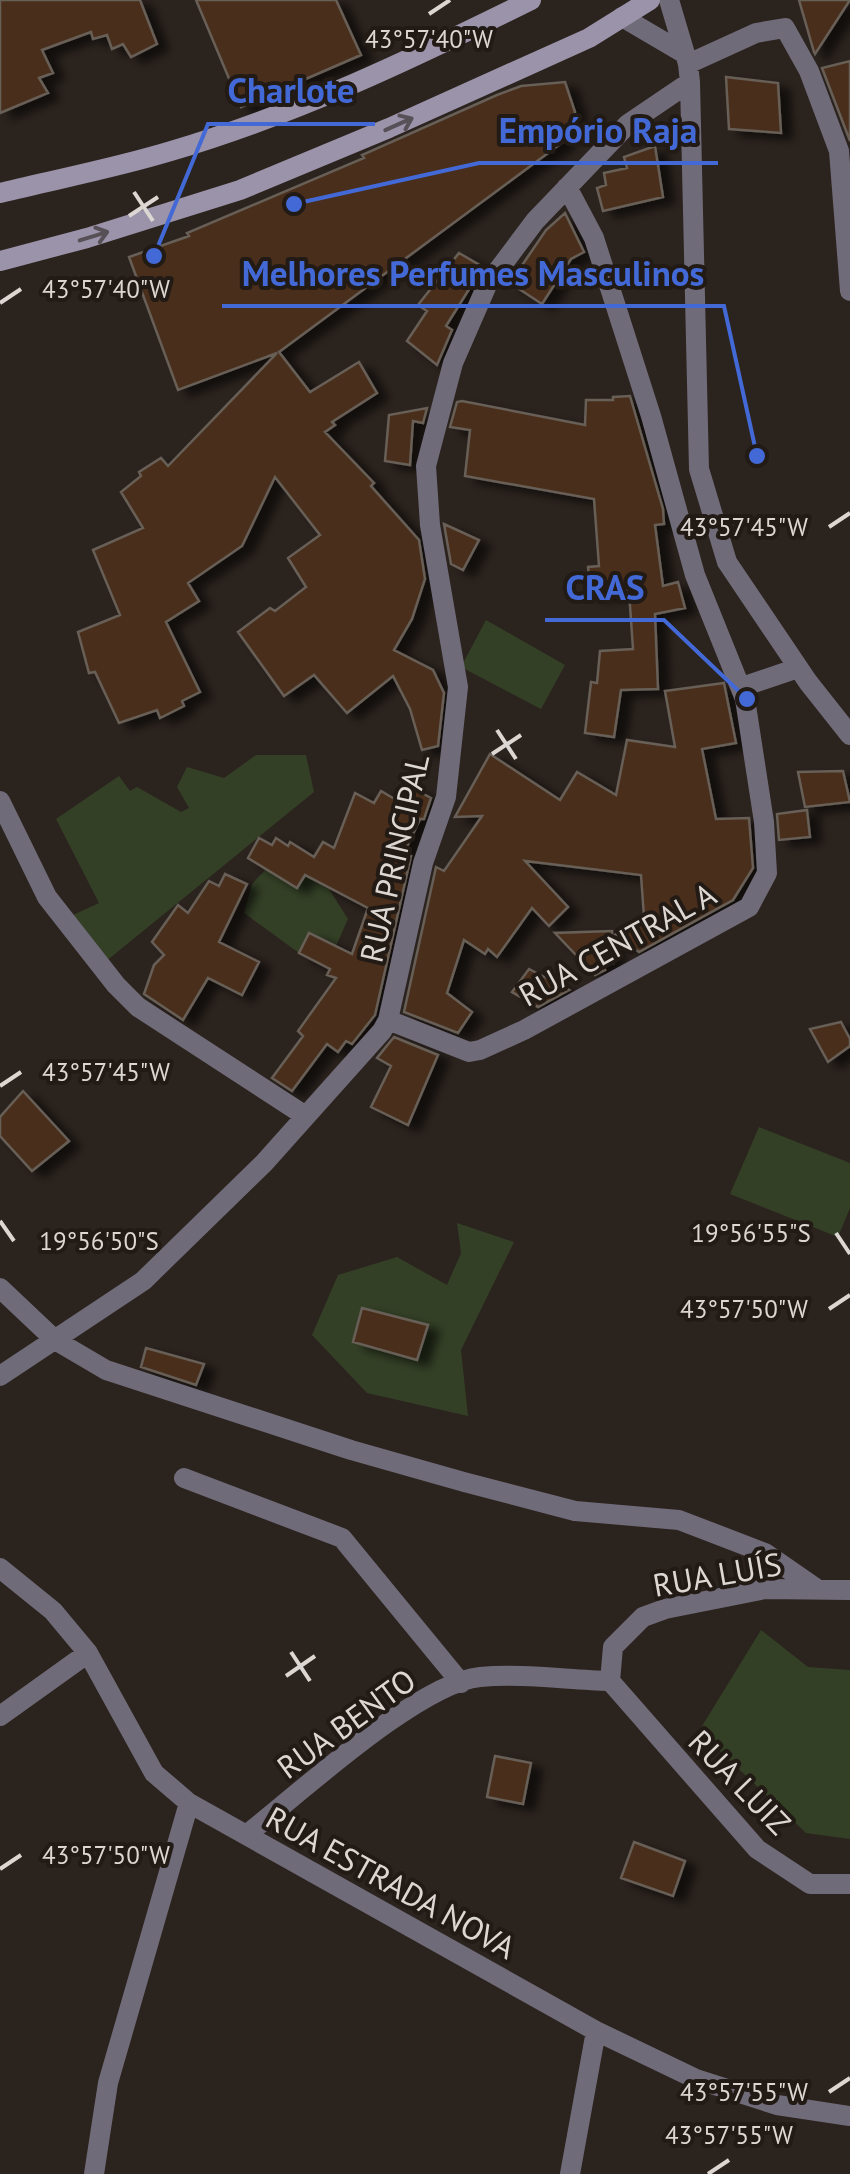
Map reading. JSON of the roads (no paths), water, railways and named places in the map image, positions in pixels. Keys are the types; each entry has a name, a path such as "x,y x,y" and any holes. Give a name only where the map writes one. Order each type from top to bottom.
{"main road":[{"path":"0,193 170,152 219,135 370,79 531,0"},
{"path":"0,261 240,190 561,51 650,0"}],"street":[{"path":"669,0 688,66 699,469 727,562 798,668 850,735"},
{"path":"622,17 688,66"},
{"name":"RUA PRINCIPAL","path":"55,1340 143,1281 264,1163 382,1032 388,1020 423,863 446,798 458,687 430,525 426,466 452,363 487,285 536,221 688,66 743,38 785,28 809,70 840,151 850,291"},
{"name":"RUA CENTRAL A","path":"388,1020 470,1052 480,1050 749,907 767,872 762,804 742,687 695,575 651,416 594,238 568,187"},
{"path":"742,687 798,668"},
{"path":"0,801 47,896 116,985 138,1007 304,1115"},
{"path":"0,1288 55,1340 106,1370 464,1482 575,1511 679,1520 765,1553 817,1589"},
{"path":"0,1376 55,1340"},
{"path":"184,1478 342,1538 461,1683"},
{"name":"RUA ESTRADA NOVA","path":"0,1568 53,1611 88,1654 154,1774 189,1803 596,2031 696,2078 777,2105 850,2116"},
{"name":"RUA LUÍS","path":"610,1682 613,1648 643,1617 766,1589 850,1590"},
{"path":"0,1716 88,1654"},
{"name":"RUA BENTO","path":"246,1836 375,1731 433,1694 477,1677 610,1682"},
{"name":"RUA LUIZ","path":"610,1682 756,1850 810,1884 850,1884"},
{"path":"94,2174 108,2083 189,1803"},
{"path":"570,2174 596,2031"}],"place":[{"name":"Empório Raja","path":"294,204"},
{"name":"Charlote","path":"154,256"},
{"name":"Melhores Perfumes Masculinos","path":"757,456"},
{"name":"CRAS","path":"747,699"}]}
